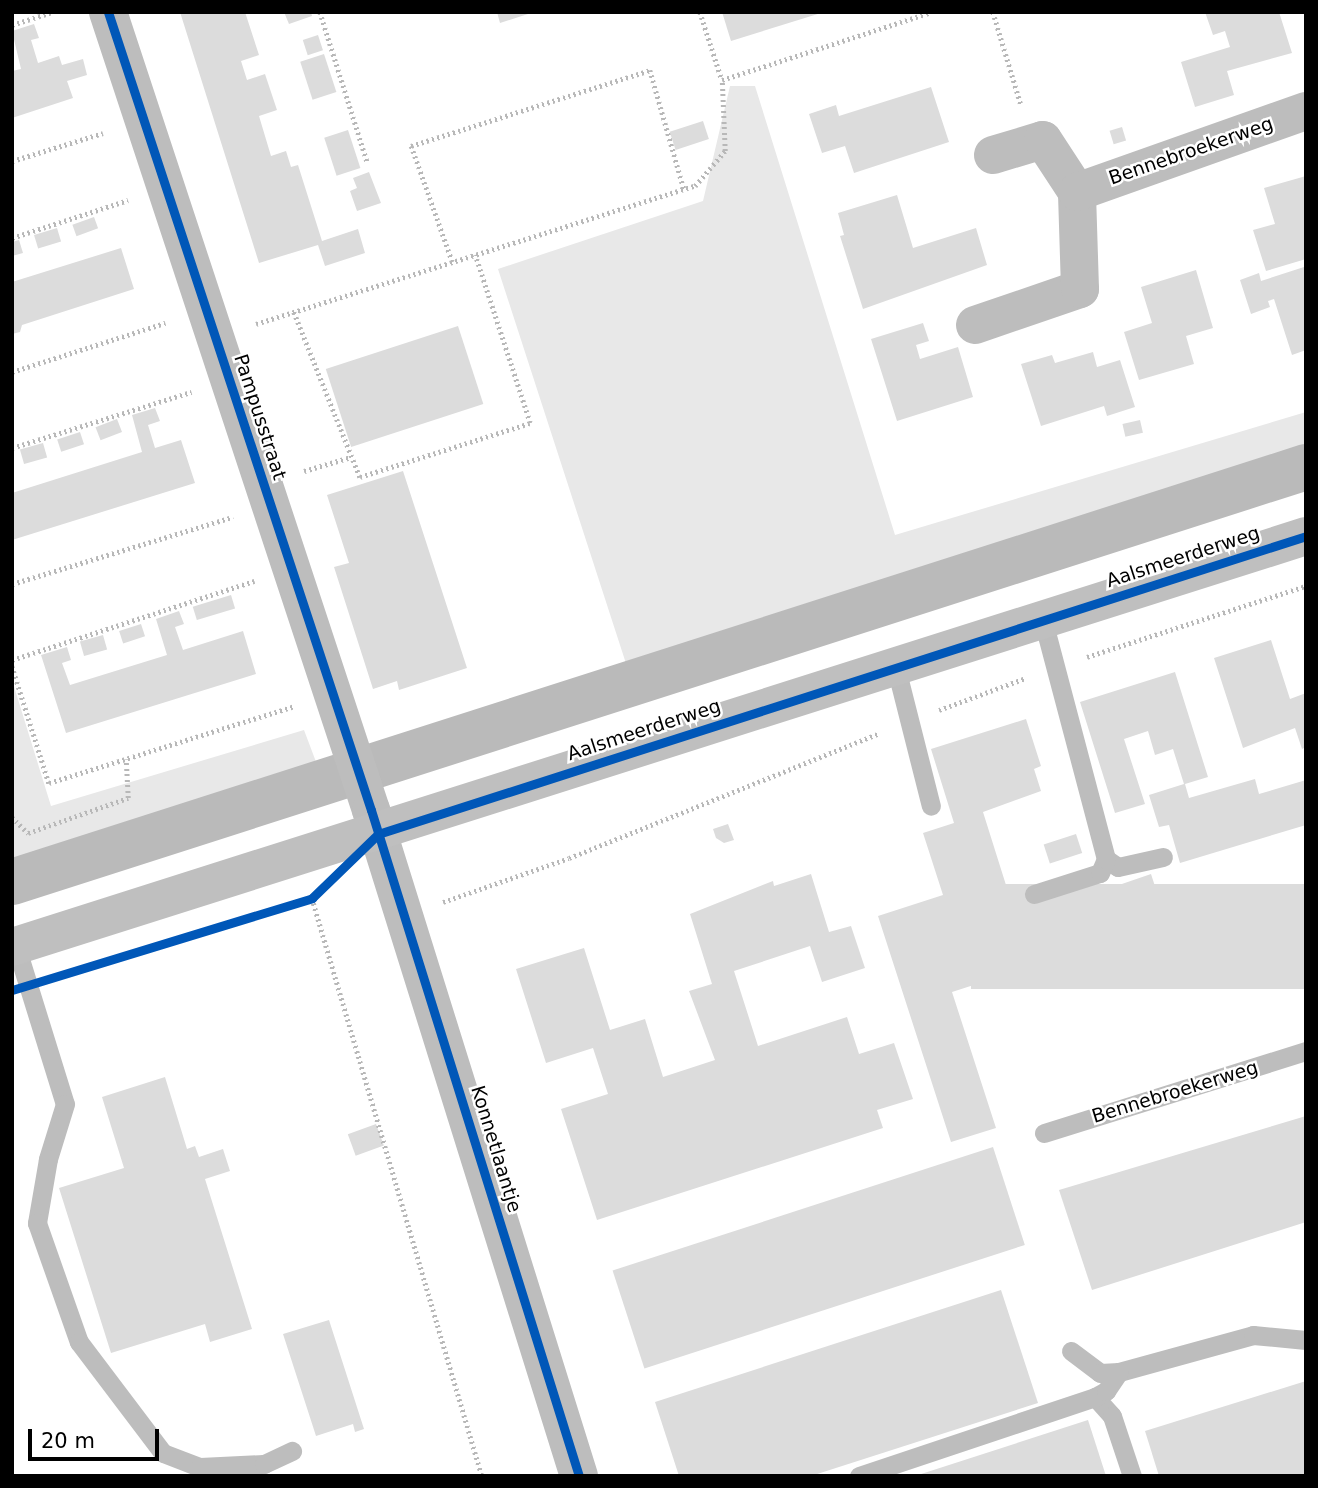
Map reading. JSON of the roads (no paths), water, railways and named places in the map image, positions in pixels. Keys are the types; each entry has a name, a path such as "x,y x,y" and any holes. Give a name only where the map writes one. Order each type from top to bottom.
{"street":[{"name":"Pampusstraat","path":"107,12 375,822"},
{"name":"Bennebroekerweg","path":"1077,192 1306,111"},
{"path":"975,325 1080,289 1077,192 1043,140 993,155"},
{"name":"Aalsmeerderweg","path":"14,947 375,822 896,668 1306,536"},
{"name":"Konnetlaantje","path":"375,822 579,1476"}],"lane":[{"path":"1034,894 1100,873 1105,859 1043,621"},
{"path":"896,668 932,806"},
{"path":"1105,859 1118,867 1163,857"},
{"path":"14,947 65,1104 48,1159 37,1223 79,1342 163,1453 200,1466 264,1464 292,1451"},
{"name":"Bennebroekerweg","path":"1044,1133 1306,1051"},
{"path":"1071,1351 1100,1373 1119,1372 1253,1335 1306,1340"},
{"path":"859,1476 1095,1397 1119,1372"},
{"path":"1095,1397 1112,1416 1132,1476"}],"waterway":[{"path":"12,882 1306,467"}]}
